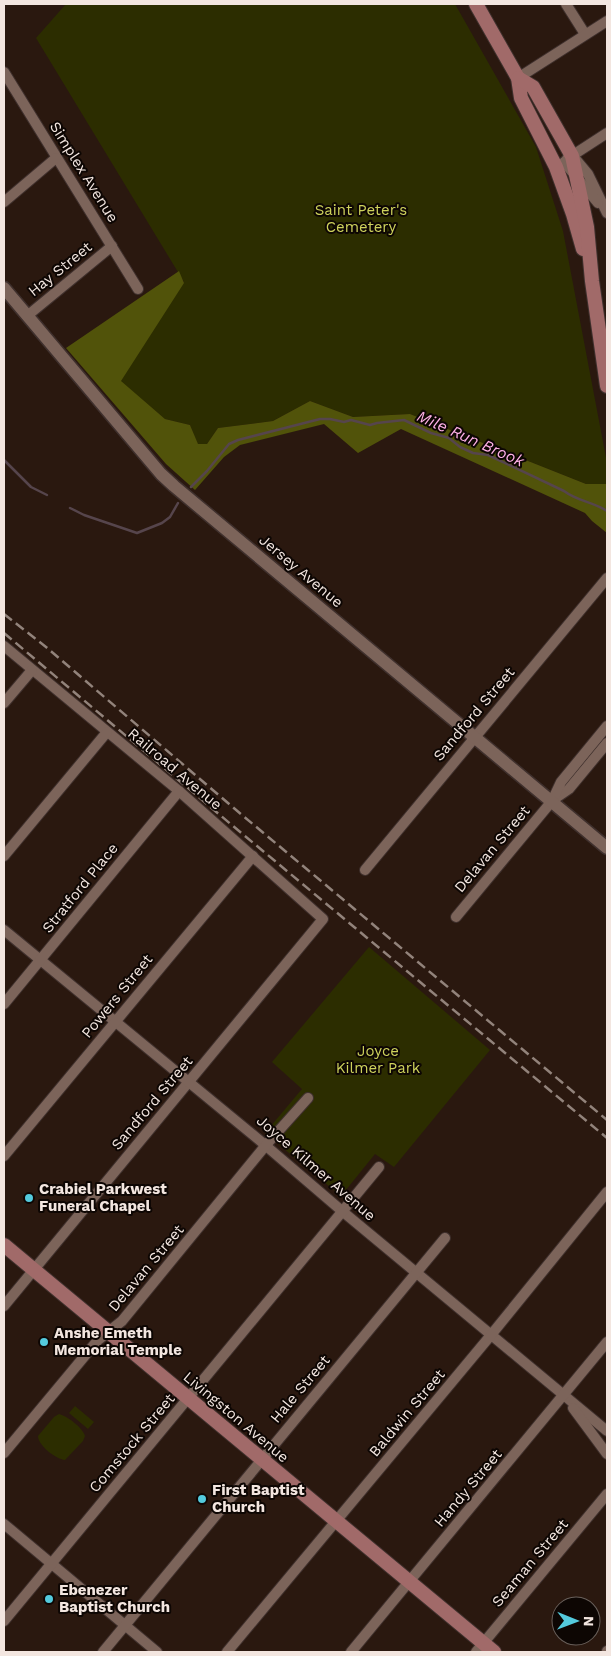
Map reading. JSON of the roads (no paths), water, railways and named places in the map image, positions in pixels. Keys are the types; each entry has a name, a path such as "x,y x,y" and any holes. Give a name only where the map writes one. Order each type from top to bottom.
{"main road":[{"path":"476,4 518,78 521,98 530,115 577,179 587,227 592,281 607,386"},
{"path":"518,78 533,87 564,161 573,214 592,281"},
{"name":"Livingston Avenue","path":"4,1245 409,1582 484,1649"}],"street":[{"path":"566,4 586,34"},
{"path":"518,78 607,21"},
{"name":"Simplex Avenue","path":"4,72 138,289"},
{"path":"607,133 564,161 588,174 607,212"},
{"path":"4,202 56,158"},
{"path":"577,179 607,212"},
{"name":"Hay Street","path":"27,316 112,246"},
{"name":"Jersey Avenue","path":"4,288 161,474 607,848"},
{"name":"Sandford Street","path":"365,870 607,578"},
{"name":"Railroad Avenue","path":"4,646 179,791 323,919"},
{"path":"4,703 32,670"},
{"name":"Delavan Street","path":"456,917 552,801 561,782 607,726"},
{"path":"4,856 107,732"},
{"name":"Delavan Street","path":"552,801 569,789 607,743"},
{"name":"Stratford Place","path":"4,1004 179,791"},
{"name":"Powers Street","path":"4,1156 253,856"},
{"name":"Sandford Street","path":"4,1306 323,919"},
{"name":"Joyce Kilmer Avenue","path":"4,930 266,1145 342,1211 607,1431"},
{"name":"Delavan Street","path":"4,1453 98,1340 122,1321 266,1145 308,1098"},
{"name":"Comstock Street","path":"4,1621 379,1167"},
{"name":"Baldwin Street","path":"227,1652 491,1335 607,1192"},
{"name":"Hale Street","path":"102,1652 445,1238"},
{"name":"Handy Street","path":"351,1652 607,1342"},
{"path":"564,1394 607,1454"},
{"name":"Seaman Street","path":"484,1649 607,1494"},
{"path":"4,1524 158,1652"}],"waterway":[{"name":"Mile Run Brook","path":"191,487 229,444 238,440 320,419 344,422 351,420 370,425 404,420 431,433 449,438 460,447 473,453 488,455 607,511"},
{"name":"Mile Run Brook","path":"4,460 31,487 47,495"},
{"name":"Mile Run Brook","path":"70,508 84,515 137,533 162,523 170,517 178,503"}],"railway":[{"path":"4,614 46,647 242,815 607,1120"},
{"path":"4,633 607,1138"}],"place":[{"name":"Crabiel Parkwest Funeral Chapel","path":"29,1198"},
{"name":"Anshe Emeth Memorial Temple","path":"44,1342"},
{"name":"First Baptist Church","path":"202,1499"},
{"name":"Ebenezer Baptist Church","path":"49,1599"}],"park label":[{"name":"Saint Peter's Cemetery","path":"361,218"},
{"name":"Joyce Kilmer Park","path":"378,1060"}]}
